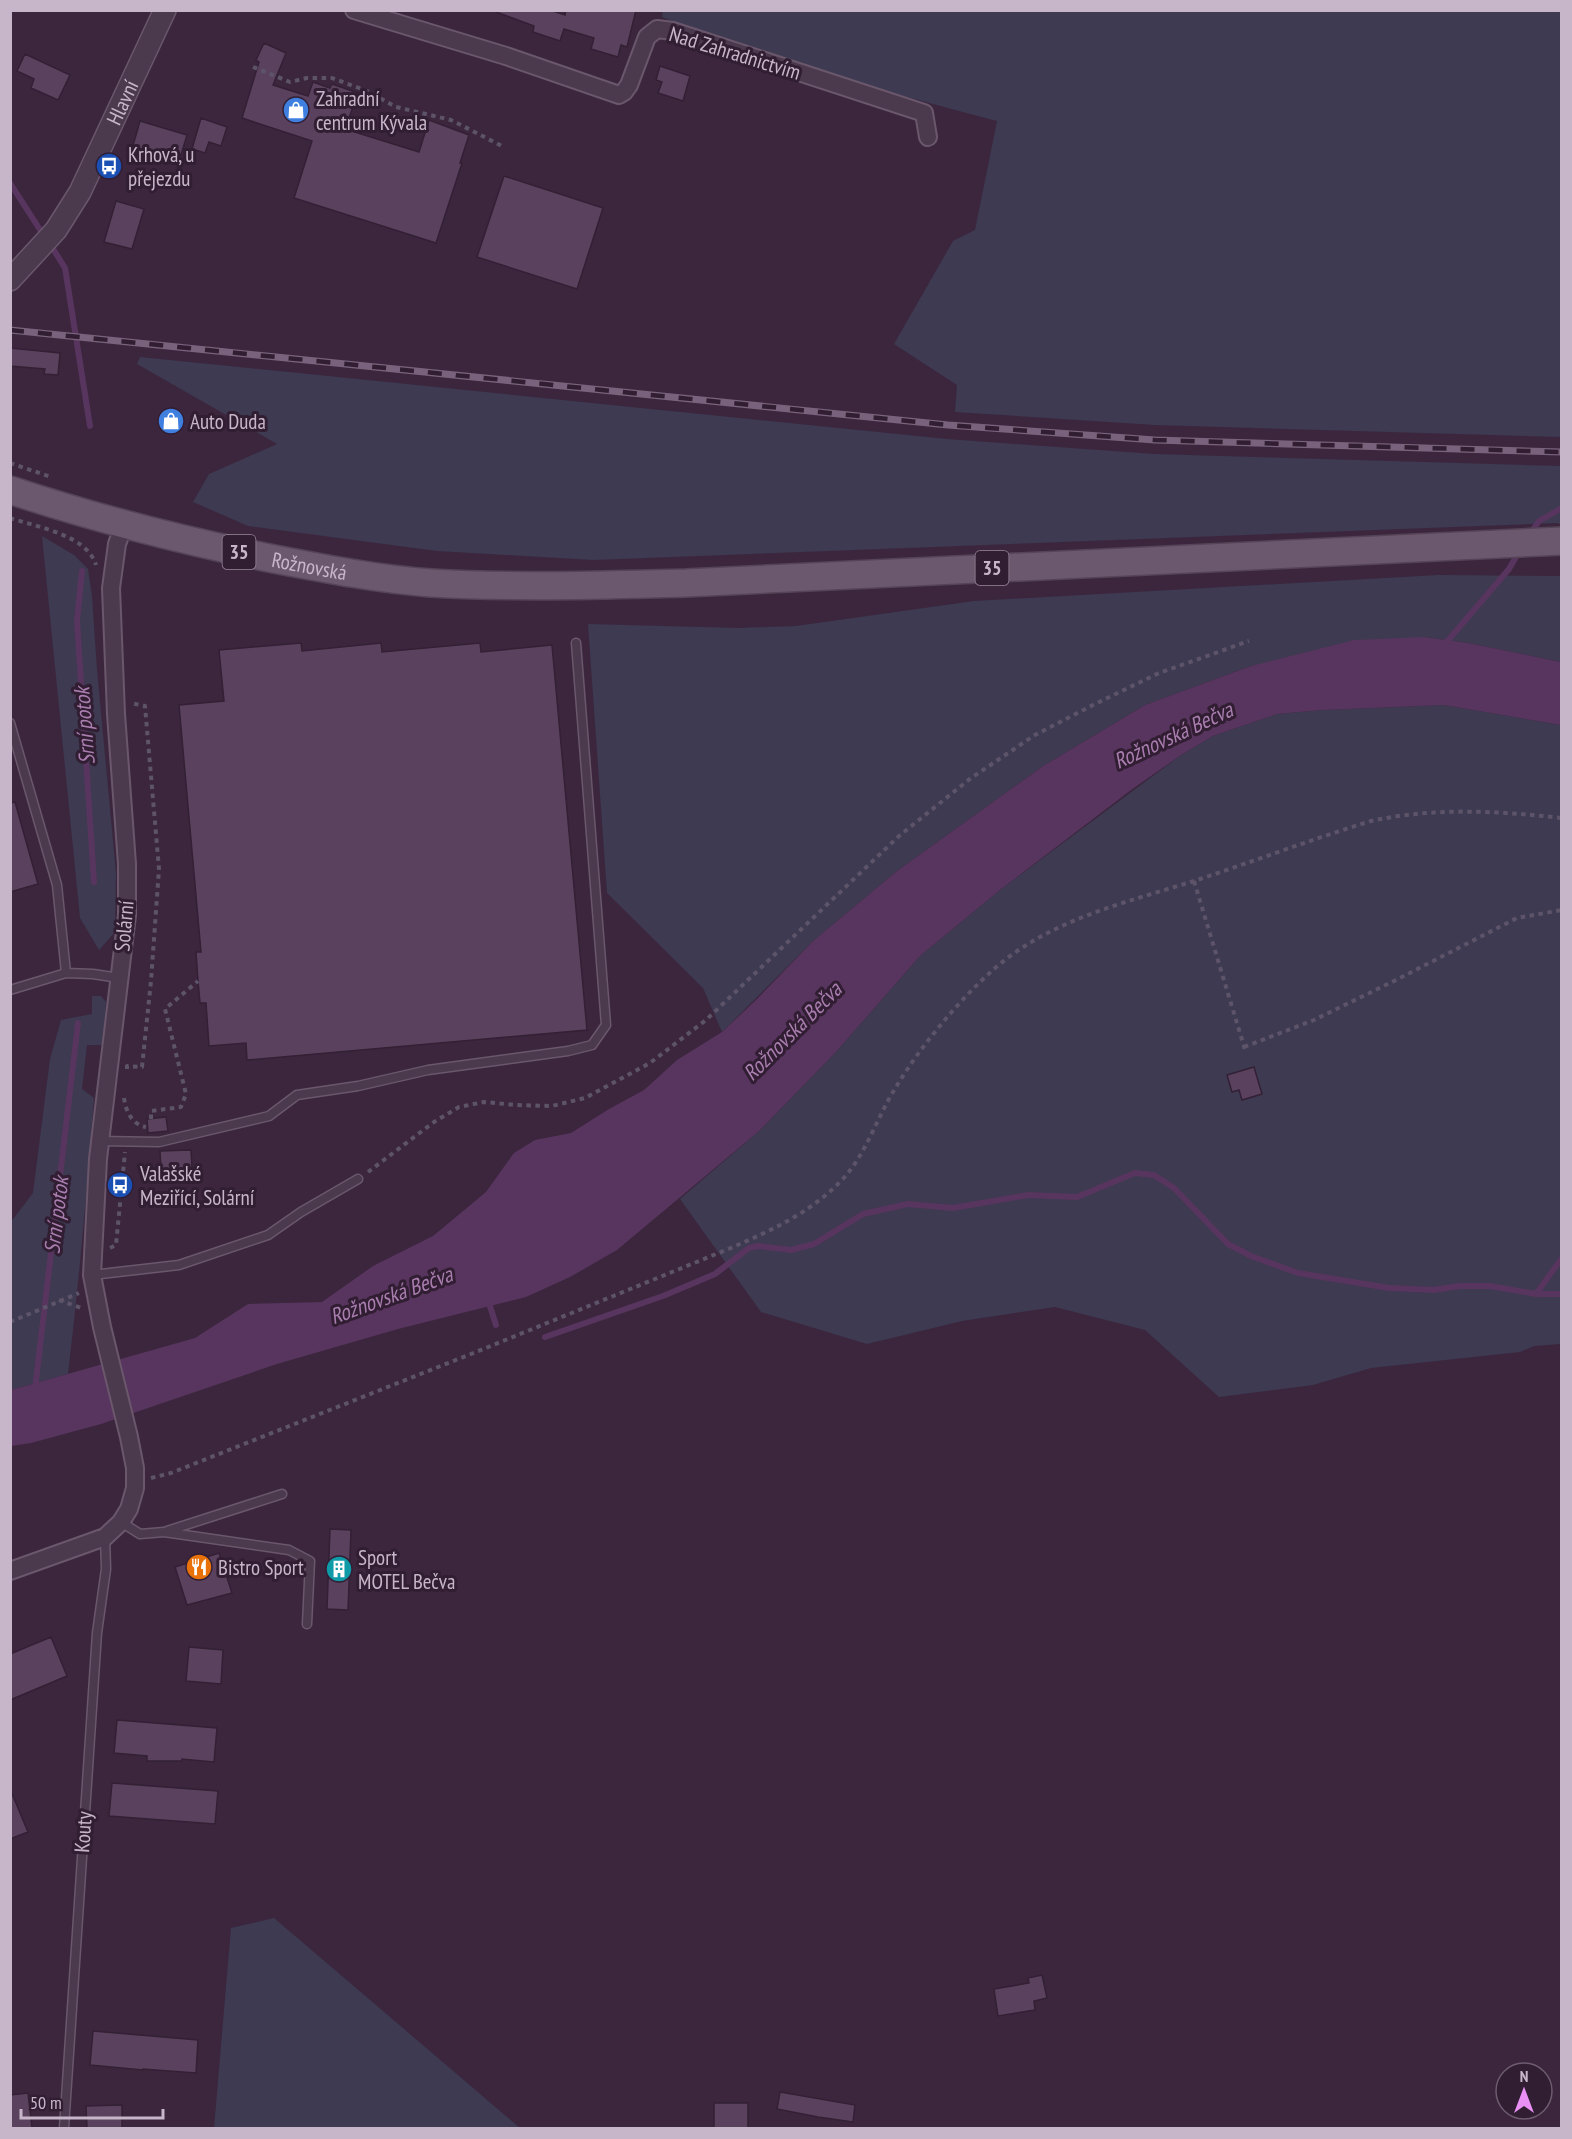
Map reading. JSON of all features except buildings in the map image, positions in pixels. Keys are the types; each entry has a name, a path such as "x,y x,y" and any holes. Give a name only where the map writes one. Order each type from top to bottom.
{"main road":[{"name":"Rožnovská","path":"10,490 124,525 201,544 355,574 431,583 572,586 686,583 1550,542"}],"street":[{"name":"Hlavní","path":"10,280 49,238 80,192 165,10"},
{"name":"Nad Zahradnictvím","path":"354,10 506,56 619,95 629,85 647,37 657,29 673,31 924,113 928,137"},
{"name":"Solární","path":"124,525 117,544 111,588 116,714 127,864 127,915 100,1141 93,1282 136,1477"},
{"path":"10,1571 105,1537 121,1522 133,1499 136,1477"}],"lane":[{"path":"100,1141 159,1142 269,1116 297,1095 358,1086 428,1070 568,1051 592,1045 606,1025 576,643"},
{"path":"10,723 57,885 66,973"},
{"path":"10,990 66,973 119,978"},
{"path":"93,1282 179,1265 268,1235 301,1212 358,1179"},
{"path":"164,1532 282,1494"},
{"path":"121,1522 140,1534 164,1532 289,1550 310,1561 308,1624"},
{"name":"Kouty","path":"64,2128 96,1644 107,1559 105,1537"}],"path":[{"path":"253,67 290,82 332,78 367,91 396,107 451,120 502,146"},
{"path":"10,518 80,543 92,555 98,571"},
{"path":"358,1179 434,1122 459,1107 484,1102 552,1106 585,1098 650,1063 706,1020 899,836 971,778 1035,735 1095,704 1160,673 1249,641"},
{"path":"136,1477 155,1477 171,1473 726,1250 803,1213 842,1180 856,1162 881,1113 909,1067 971,990 996,967 1029,944 1089,913 1194,881 1371,821 1409,813 1523,814 1562,818"},
{"path":"1194,881 1246,1053"},
{"path":"1244,1047 1314,1020 1517,918 1562,910"},
{"path":"152,1119 152,1111 181,1107 186,1094 165,1009 198,981"},
{"path":"106,1249 116,1245 126,1142"},
{"path":"10,1322 58,1301 93,1282"},
{"path":"58,1301 80,1308 85,1313"}],"shaded area":[{"path":"663,10 1561,11 1561,437 1155,425 955,412 957,385 894,344 953,241 975,230 997,121 870,87 744,48 662,17"},
{"path":"140,357 947,439 1154,454 1561,466 1561,525 1558,523 593,560 437,551 248,526 193,502 209,474 277,444 137,364"},
{"path":"42,536 74,555 88,569 92,596 116,873 115,932 99,950 80,918"},
{"path":"1438,575 1562,576 1561,662 1468,643 1424,637 1251,666 1145,705 1043,766 897,871 813,941 722,1032 703,988 607,893 588,624 739,628 796,626 974,601"},
{"path":"1444,705 1561,725 1561,1344 1534,1346 1520,1352 1371,1368 1313,1385 1219,1397 1145,1330 1055,1307 962,1321 867,1344 761,1312 680,1199 758,1132 835,1053 920,956 1000,890 1181,755 1213,736 1277,714"},
{"path":"92,996 101,996 106,1002 103,1045 87,1045 82,1089 94,1098 68,1374 11,1390 10,1223 33,1193 50,1059 61,1020 92,1014"},
{"path":"274,1918 520,2128 214,2128 231,1928"}],"water":[{"name":"Rožnovská Bečva","path":"1424,637 1468,643 1561,662 1561,725 1444,705 1277,714 1213,736 1131,790 1000,890 920,956 835,1053 758,1132 617,1250 570,1277 526,1297 398,1329 277,1364 101,1424 31,1443 11,1446 11,1390 195,1338 248,1304 322,1302 373,1266 433,1236 486,1192 514,1153 535,1140 571,1133 644,1090 677,1060 722,1032 813,941 897,871 1043,766 1145,705 1251,666 1354,640"}],"waterway":[{"name":"Srní potok","path":"10,183 44,236"},
{"name":"Srní potok","path":"50,244 65,268 90,426"},
{"path":"1530,534 1539,521 1562,508"},
{"path":"1444,645 1509,569 1520,550"},
{"name":"Srní potok","path":"82,571 77,621 94,882"},
{"name":"Srní potok","path":"35,1389 78,1023"},
{"path":"545,1337 663,1296 715,1274 749,1248 758,1246 791,1250 814,1244 863,1214 908,1204 953,1208 1028,1195 1077,1197 1135,1173 1154,1175 1174,1188 1228,1244 1251,1256 1298,1273 1389,1288 1433,1290 1460,1286 1490,1286 1536,1294 1562,1294"},
{"path":"1536,1294 1562,1258"},
{"path":"488,1300 496,1325"}],"railway":[{"path":"10,330 948,425 1155,440 1562,452"}],"place":[{"name":"Zahradní centrum Kývala","path":"296,110"},
{"name":"Krhová, u přejezdu","path":"109,166"},
{"name":"Auto Duda","path":"171,421"},
{"name":"Valašské Meziřící, Solární","path":"120,1185"},
{"name":"Bistro Sport","path":"199,1567"},
{"name":"Sport MOTEL Bečva","path":"339,1569"}]}
